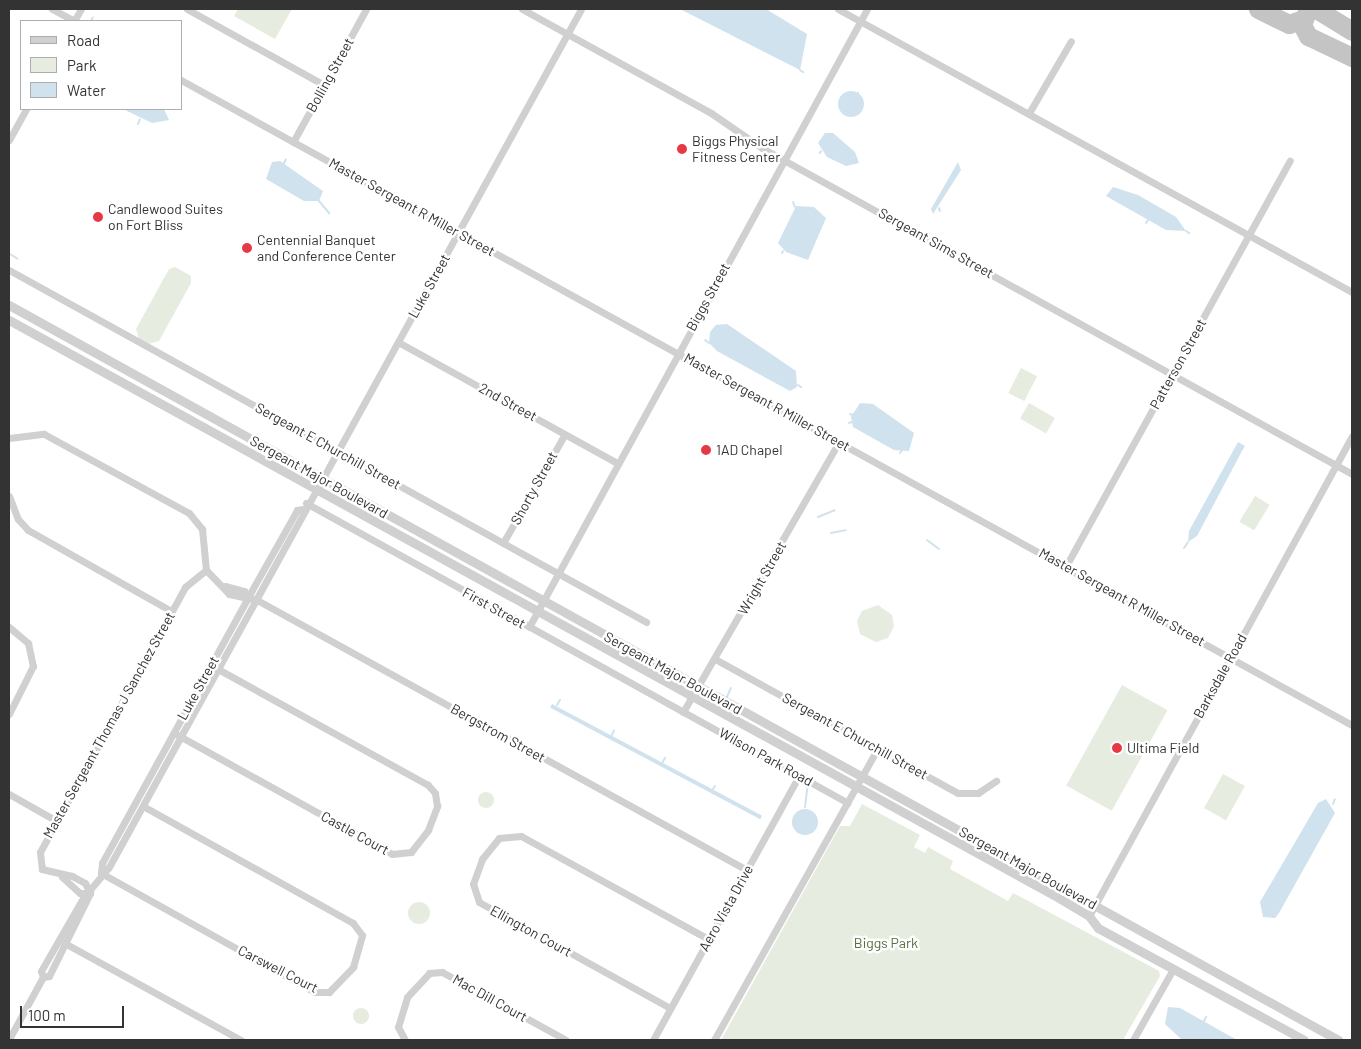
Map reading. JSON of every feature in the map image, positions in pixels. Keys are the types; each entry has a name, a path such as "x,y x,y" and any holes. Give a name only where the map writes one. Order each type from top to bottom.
{"street":[{"path":"52,9 72,20"},
{"path":"75,20 81,9"},
{"path":"187,9 324,84"},
{"name":"Bolling Street","path":"293,142 366,9"},
{"name":"Sergeant Sims Street","path":"522,9 711,113 783,160 1352,474"},
{"name":"Luke Street","path":"9,1039 43,977 41,971 143,806 304,514 304,506 338,451 581,9"},
{"path":"838,9 1352,292"},
{"name":"Biggs Street","path":"529,627 677,353 867,9"},
{"path":"1029,114 1070,41"},
{"name":"Master Sergeant R Miller Street","path":"182,81 1352,725"},
{"path":"9,140 25,110"},
{"name":"Patterson Street","path":"1066,566 1290,161"},
{"name":"Sergeant E Churchill Street","path":"9,270 646,622"},
{"name":"Sergeant Major Boulevard","path":"9,305 698,688 1338,1040"},
{"name":"Sergeant Major Boulevard","path":"9,320 858,787 1089,916 1098,928 1304,1040"},
{"path":"57,347 64,335"},
{"name":"2nd Street","path":"398,342 617,463"},
{"path":"9,438 44,434 189,513 202,529 206,570"},
{"name":"Shorty Street","path":"503,543 564,434"},
{"name":"Barksdale Road","path":"1089,916 1352,436"},
{"name":"Wright Street","path":"683,712 839,442"},
{"path":"9,496 18,519 28,530 171,610"},
{"name":"Luke Street","path":"101,873 102,863 296,510 304,506"},
{"name":"First Street","path":"304,506 683,712"},
{"name":"Bergstrom Street","path":"206,570 225,586 228,594 257,600 747,870"},
{"name":"Master Sergeant Thomas J Sanchez Street","path":"90,892 80,880 62,877 42,869 38,860 56,820 171,610 192,578 206,570"},
{"path":"9,627 28,643 33,666 9,714"},
{"name":"Sergeant E Churchill Street","path":"715,659 958,793 978,793 996,781"},
{"name":"Castle Court","path":"174,733 392,854 411,852 428,830 437,806 436,794 428,785 211,665"},
{"name":"Wilson Park Road","path":"683,712 848,803"},
{"path":"714,1040 858,787 877,749"},
{"name":"Aero Vista Drive","path":"653,1040 799,776"},
{"path":"9,794 56,820"},
{"name":"Carswell Court","path":"101,873 315,992 329,992 353,967 362,936 353,923 143,806"},
{"name":"Ellington Court","path":"670,1008 479,902 473,884 482,859 499,838 521,836 708,939"},
{"name":"Luke Street","path":"43,977 49,976 90,892"},
{"path":"59,940 241,1040"},
{"path":"1133,1040 1173,969"},
{"name":"Mac Dill Court","path":"405,1040 398,1027 407,997 429,973 442,972 566,1040"}],"green space":[{"path":"238,9 292,9 275,39 234,16"},
{"path":"175,267 191,276 191,283 159,341 148,344 139,339 136,329 169,269"},
{"path":"1021,368 1037,376 1024,401 1008,393"},
{"path":"1029,403 1055,418 1046,434 1020,419"},
{"path":"1255,496 1270,505 1254,530 1240,522"},
{"path":"878,605 892,615 894,626 888,638 876,642 860,634 857,621 862,611"},
{"name":"Ultima Field","path":"1122,685 1167,710 1112,811 1066,786"},
{"path":"1223,774 1245,786 1226,820 1204,808"},
{"path":"486,792 492,794 494,800 492,806 486,808 480,806 478,800 480,794"},
{"name":"Biggs Park","path":"862,804 920,835 914,847 925,853 928,847 953,861 950,869 1008,901 1013,893 1159,971 1160,976 1123,1040 721,1040 840,826 850,826"},
{"path":"419,902 427,905 430,913 427,921 419,924 411,921 408,913 411,905"},
{"path":"361,1008 367,1010 369,1016 367,1022 361,1024 355,1022 353,1016 355,1010"}],"water":[{"path":"680,9 766,9 807,34 800,70"},
{"path":"851,91 860,95 864,104 860,113 851,117 842,113 838,104 842,95"},
{"path":"125,110 164,110 169,120 152,123"},
{"path":"825,133 833,133 855,152 859,163 846,166 827,157 818,143"},
{"path":"280,161 323,191 319,201 304,201 266,179 272,162"},
{"path":"958,162 961,170 933,214 931,209"},
{"path":"1113,187 1138,195 1176,217 1186,231 1166,230 1106,196"},
{"path":"796,206 814,207 826,218 808,260 786,252 778,243"},
{"path":"727,324 796,371 797,387 790,391 717,351 709,343 710,332 716,325"},
{"path":"860,403 873,404 914,433 909,451 894,450 853,427 851,417"},
{"path":"1238,442 1245,446 1197,536 1188,542 1189,531"},
{"path":"552,704 762,816 760,819 550,708"},
{"path":"1326,799 1335,813 1279,913 1275,918 1263,917 1260,902 1318,803"},
{"path":"805,809 814,813 818,822 814,831 805,835 796,831 792,822 796,813"},
{"path":"1168,1007 1180,1008 1237,1040 1182,1040 1165,1024"}],"waterway":[{"path":"138,124 140,119"},
{"path":"284,163 286,159"},
{"path":"319,201 329,213"},
{"path":"793,202 795,207"},
{"path":"10,254 18,259"},
{"path":"705,340 709,343"},
{"path":"818,517 835,510"},
{"path":"831,533 846,530"},
{"path":"927,540 939,549"},
{"path":"1184,548 1188,542"},
{"path":"726,699 731,688"},
{"path":"557,705 560,700"},
{"path":"612,735 614,730"},
{"path":"662,763 665,758"},
{"path":"805,807 808,783"},
{"path":"712,790 715,786"},
{"path":"1333,804 1335,799"},
{"path":"1203,1023 1206,1017"}],"taxiway":[{"path":"1258,9 1289,24 1303,19"},
{"path":"1308,9 1302,25 1308,36 1352,57"},
{"path":"1316,9 1352,31"}],"place":[{"name":"Biggs Physical Fitness Center","path":"682,149"},
{"name":"Candlewood Suites on Fort Bliss","path":"98,217"},
{"name":"Centennial Banquet and Conference Center","path":"247,248"},
{"name":"1AD Chapel","path":"706,450"},
{"name":"Ultima Field","path":"1117,748"}]}
